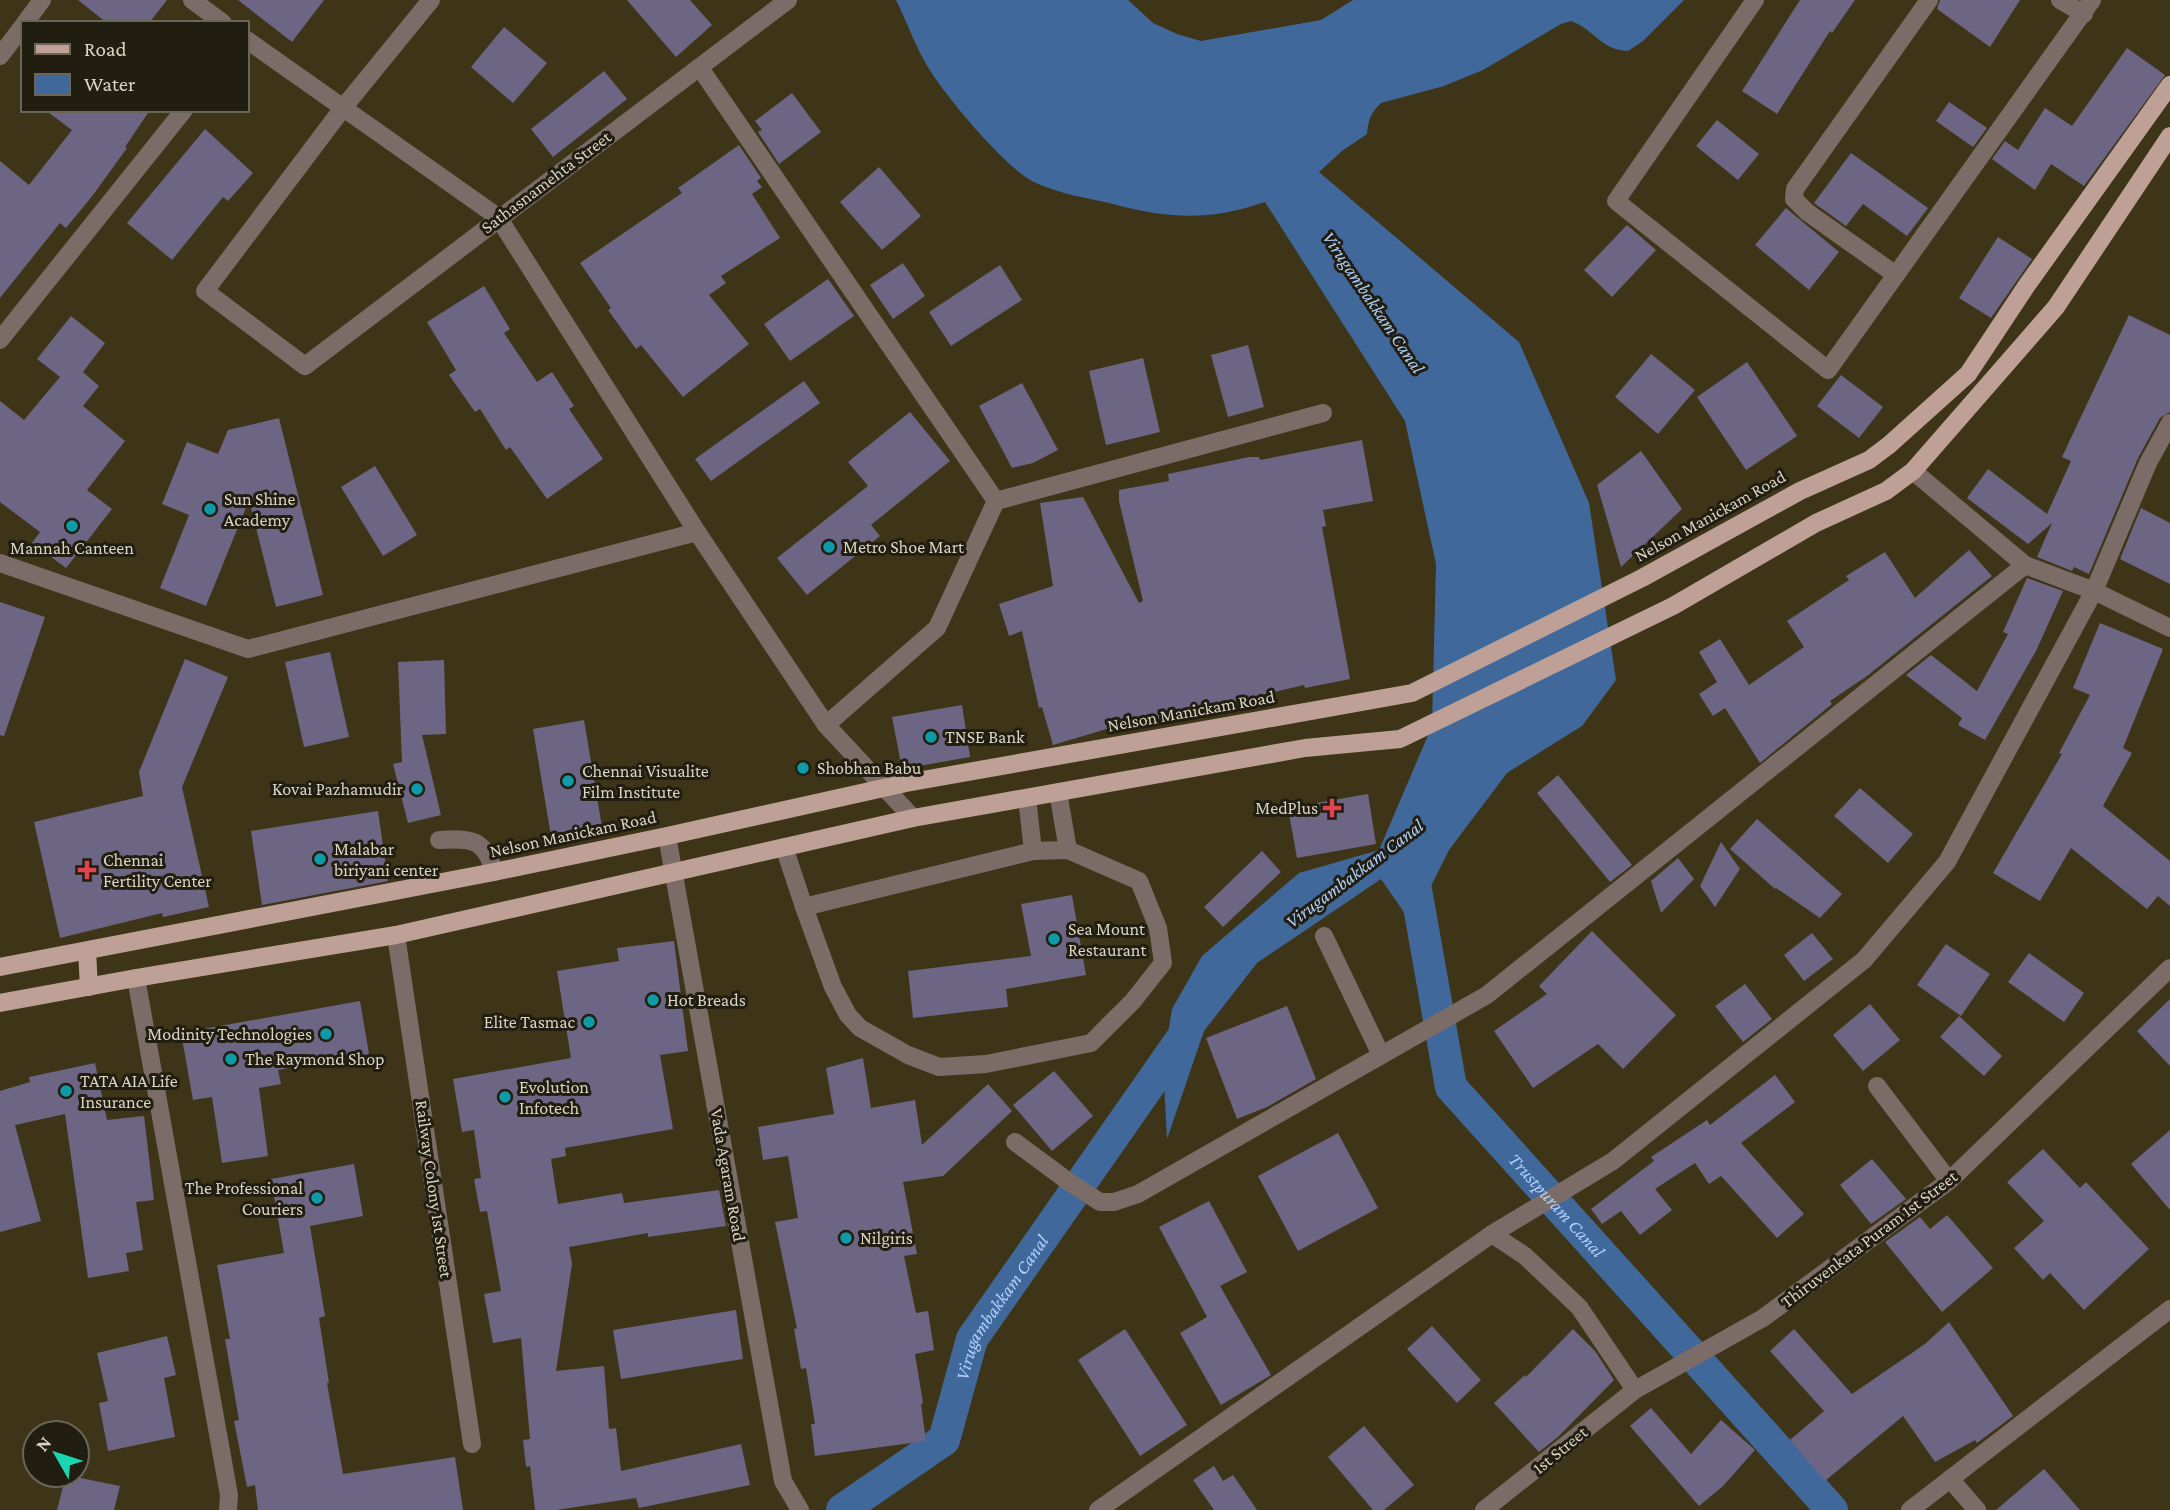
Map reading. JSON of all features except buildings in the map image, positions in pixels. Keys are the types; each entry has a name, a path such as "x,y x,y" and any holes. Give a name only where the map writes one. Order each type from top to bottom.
{"main road":[{"name":"Nelson Manickam Road","path":"0,967 494,872 885,788 1412,693 1642,578 1800,491 1869,460 1889,445 1968,374 2027,285 2170,85"},
{"path":"0,1003 397,935 913,818 1305,748 1400,739 1673,606 1816,523 1886,491 1913,471 2056,307 2170,136"},
{"path":"87,951 89,987"}],"street":[{"path":"26,21 42,0"},
{"path":"192,0 220,21"},
{"path":"343,108 431,0"},
{"name":"Sathasnamehta Street","path":"343,108 205,291 305,366 498,217 788,0"},
{"path":"1755,0 1616,201 1828,370 2088,7 2060,0"},
{"path":"1896,275 1807,212 1794,198 1795,189 1929,0"},
{"path":"0,56 21,28"},
{"path":"248,41 498,217 697,532 826,724 913,818"},
{"path":"700,68 996,501"},
{"path":"0,340 182,112"},
{"path":"996,501 1323,413"},
{"path":"1097,1510 1492,1234 1613,1161 1864,960 1947,862 2094,591 2148,463 2170,423"},
{"path":"1913,471 2025,565 2094,591 2170,628"},
{"path":"826,724 937,628 996,501"},
{"path":"0,563 248,649 697,532"},
{"path":"1015,1142 1100,1202 1114,1202 1138,1194 1487,995 2025,565"},
{"path":"1058,792 1068,850"},
{"path":"1027,798 1033,851"},
{"name":"Vada Agaram Road","path":"667,836 783,1481 800,1510"},
{"path":"439,839 459,838 474,841 490,856 494,872"},
{"path":"785,847 804,908 833,988 848,1015 860,1028 908,1055 939,1067 986,1064 1091,1043 1133,1001 1163,963 1158,928 1139,881 1068,850 1033,851 804,908"},
{"name":"Railway Colony 1st Street","path":"397,935 472,1444"},
{"path":"1324,936 1381,1055"},
{"name":"Thiruvenkata Puram 1st Street","path":"1635,1390 1763,1318 1949,1181 2170,968"},
{"path":"136,978 229,1495 228,1510"},
{"path":"1877,1086 1949,1181"},
{"path":"1492,1234 1525,1256 1579,1307 1635,1390"},
{"path":"1910,1510 2170,1309"},
{"name":"1st Street","path":"1485,1510 1635,1390"},
{"path":"1950,1479 1977,1510"}],"water":[{"path":"896,0 1128,0 1153,23 1201,41 1321,20 1353,0 1684,0 1643,41 1628,51 1611,47 1571,21 1561,24 1483,70 1444,86 1381,103 1371,117 1367,134 1342,151 1319,172 1519,342 1589,503 1616,680 1582,726 1507,773 1449,850 1412,924 1381,879 1257,963 1204,1031 1167,1139 1163,1066 1172,1009 1202,956 1299,873 1379,850 1432,726 1436,564 1405,421 1265,202 1208,215 1171,215 1133,209 1036,183 995,150 939,84 916,45"}],"waterway":[{"name":"Trustpuram Canal","path":"1412,867 1451,1087 1832,1510"},
{"name":"Virugambakkam Canal","path":"842,1510 944,1440 972,1339 1187,1031"}],"place":[{"name":"Sun Shine Academy","path":"210,509"},
{"name":"Mannah Canteen","path":"72,526"},
{"name":"Metro Shoe Mart","path":"829,547"},
{"name":"TNSE Bank","path":"931,737"},
{"name":"Shobhan Babu","path":"803,768"},
{"name":"Chennai Visualite Film Institute","path":"568,781"},
{"name":"Kovai Pazhamudir","path":"417,789"},
{"name":"MedPlus","path":"1332,808"},
{"name":"Malabar biriyani center","path":"320,859"},
{"name":"Chennai Fertility Center","path":"87,870"},
{"name":"Sea Mount Restaurant","path":"1054,939"},
{"name":"Hot Breads","path":"653,1000"},
{"name":"Elite Tasmac","path":"589,1022"},
{"name":"Modinity Technologies","path":"326,1034"},
{"name":"The Raymond Shop","path":"231,1059"},
{"name":"TATA AIA Life Insurance","path":"66,1091"},
{"name":"Evolution Infotech","path":"505,1097"},
{"name":"The Professional Couriers","path":"317,1198"},
{"name":"Nilgiris","path":"846,1238"}]}
